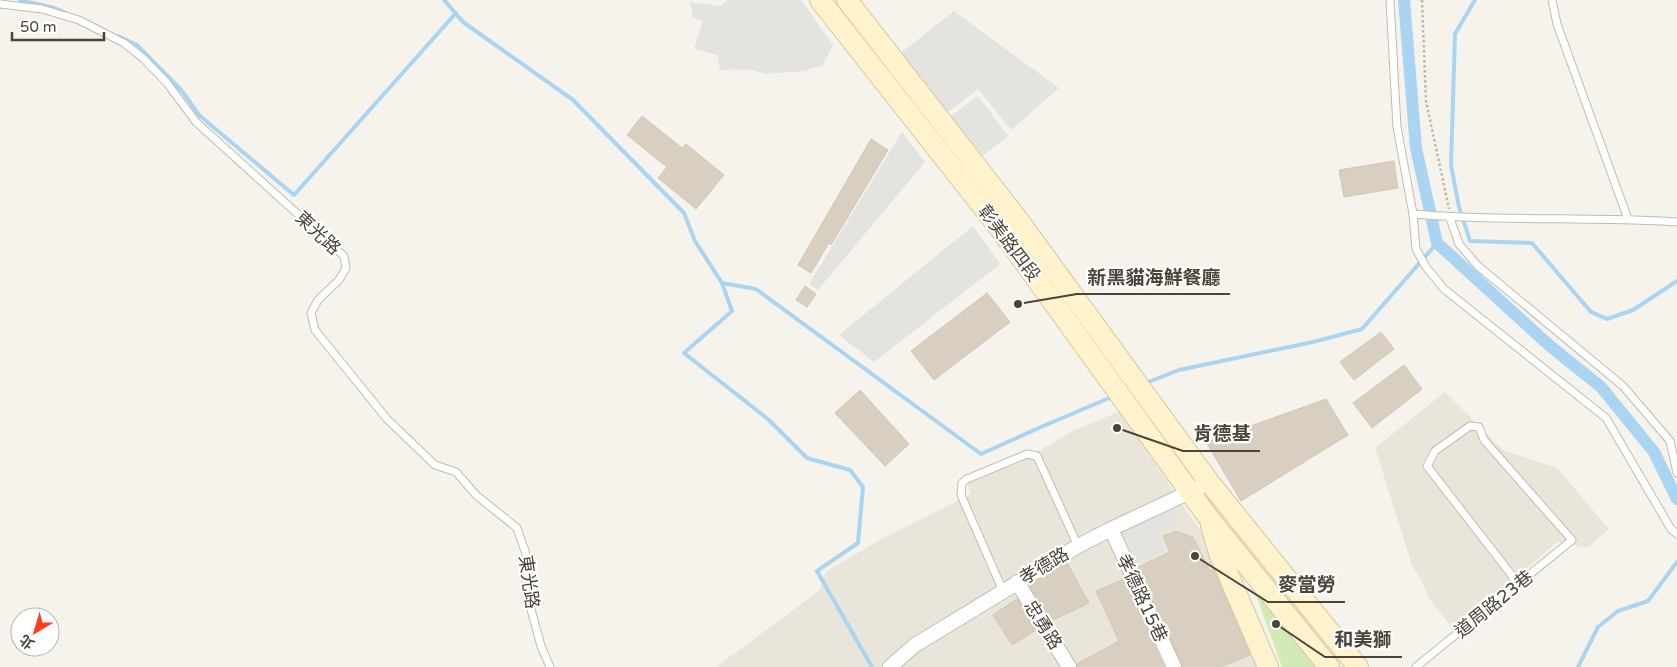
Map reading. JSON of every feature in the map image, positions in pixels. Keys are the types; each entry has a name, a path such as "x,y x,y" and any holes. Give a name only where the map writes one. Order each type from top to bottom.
{"main road":[{"name":"彰美路四段","path":"820,0 1000,230 1208,517 1329,667"},
{"name":"彰美路四段","path":"847,0 1016,217 1209,482 1358,667"},
{"path":"848,36 863,20"},
{"path":"1000,230 1016,217"},
{"path":"1208,517 1219,553 1268,667"}],"street":[{"name":"孝德路","path":"890,667 916,645 1078,546 1209,482"},
{"name":"孝德路15巷","path":"1111,529 1174,667"},
{"name":"忠勇路","path":"1017,582 1069,667"}],"lane":[{"path":"1390,0 1397,126 1417,215 1416,249 1425,265 1444,289 1606,418 1671,530 1677,534"},
{"path":"1552,0 1557,24 1628,219"},
{"name":"東光路","path":"0,4 42,9 79,20 124,43 143,58 167,83 196,122 344,256 346,268 339,280 318,300 311,313 314,330 386,419 435,465 456,472 476,495 517,528 526,554 526,591 541,646 550,667"},
{"path":"1417,215 1450,218 1628,219 1677,222"},
{"path":"1450,218 1460,244 1478,266 1623,386 1670,441 1677,473"},
{"name":"道周路23巷","path":"1416,667 1517,585 1572,540 1484,440 1479,427 1470,426 1435,451 1427,466 1517,585"},
{"path":"1003,591 961,495 961,486 967,479 1028,454 1037,456 1078,546"}],"path":[{"path":"1422,0 1426,101 1450,218"}],"shaded area":[{"path":"728,0 801,0 833,45 823,65 804,71 766,74 748,69 720,70 717,55 694,49 703,21 693,18 690,2 720,6"},
{"path":"954,11 1059,88 1011,130 978,89 948,112 901,53"},
{"path":"978,96 1008,136 981,157 950,117"},
{"path":"902,132 925,162 818,290 809,284"},
{"path":"973,226 1000,264 874,362 839,335"},
{"path":"1445,392 1503,450 1557,468 1609,529 1587,548 1557,542 1455,631 1429,599 1421,579 1413,568 1375,448"},
{"path":"1120,411 1204,536 1263,667 716,667 820,590 825,572 880,540 971,494 967,481 1016,464 1073,431"},
{"path":"1173,508 1180,524 1158,534 1165,550 1136,563 1121,532"}],"green space":[{"path":"1251,581 1321,667 1282,667"}],"building":[{"path":"642,116 682,148 686,144 724,175 696,209 658,178 667,167 627,135"},
{"path":"871,139 888,150 831,245 829,243 811,273 798,265"},
{"path":"1394,161 1398,188 1344,197 1339,170"},
{"path":"805,286 816,294 807,307 796,300"},
{"path":"987,293 1010,322 934,380 911,351"},
{"path":"1381,332 1394,349 1354,380 1340,362"},
{"path":"1404,365 1422,389 1372,428 1353,403"},
{"path":"860,390 909,444 885,466 835,413"},
{"path":"1326,399 1348,435 1241,501 1206,442"},
{"path":"1176,531 1193,537 1210,571 1213,569 1250,655 1221,667 1183,667 1138,567 1170,552 1163,536"},
{"path":"1067,563 1089,603 1051,621 1030,586"},
{"path":"1124,579 1164,667 1078,667 1077,664 1119,641 1096,591"},
{"path":"1017,599 1036,630 1012,645 993,615"}],"waterway":[{"path":"20,0 54,8 66,13"},
{"path":"444,0 463,22 573,100 684,213 695,241 722,283 756,289 981,454 1114,396"},
{"path":"1404,0 1416,148 1437,243 1550,346 1601,387 1654,452 1677,499"},
{"path":"1475,0 1455,34 1451,165 1459,207 1470,241 1532,243 1591,312 1607,319 1633,310 1677,281"},
{"path":"118,36 137,45 182,91 199,115 294,195 456,13"},
{"path":"1146,383 1179,370 1313,342 1362,329 1437,243"},
{"path":"722,283 732,311 684,353 769,420 807,458 850,470 863,487 858,543 817,571 872,667"},
{"path":"1578,667 1598,627 1618,611 1648,601 1677,562"}],"place":[{"name":"新黑貓海鮮餐廳","path":"1018,304"},
{"name":"肯德基","path":"1117,428"},
{"name":"麥當勞","path":"1195,556"},
{"name":"和美獅","path":"1276,624"}]}
